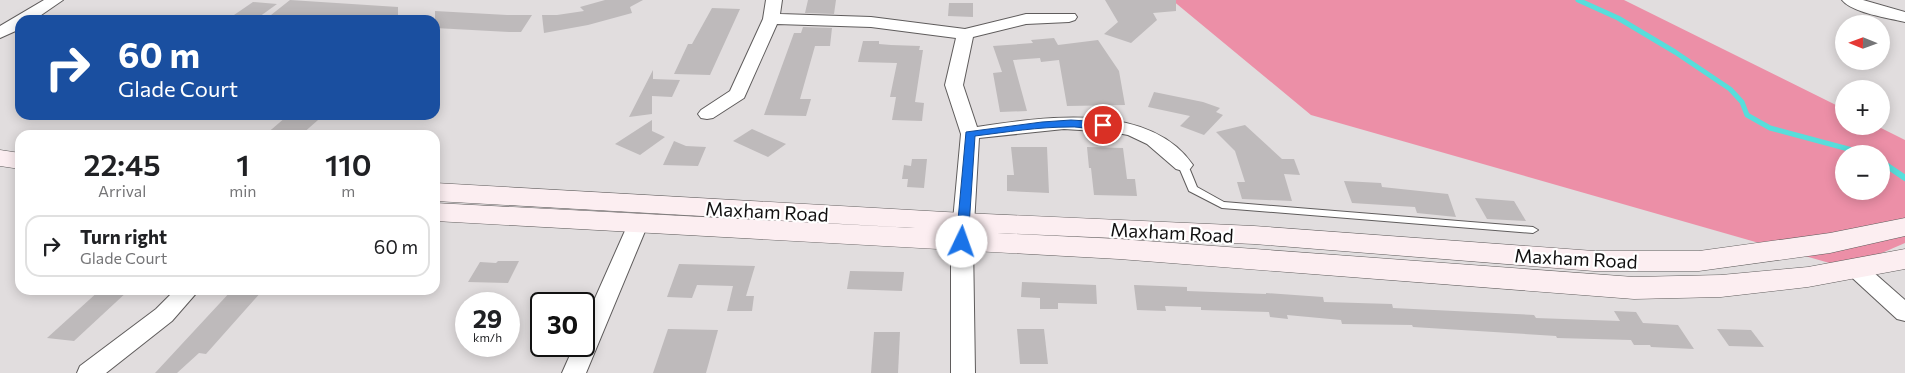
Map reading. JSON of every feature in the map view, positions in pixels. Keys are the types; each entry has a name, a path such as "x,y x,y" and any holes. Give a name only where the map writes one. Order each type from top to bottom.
{"main road":[{"path":"0,158 15,160"},
{"path":"0,174 15,176"},
{"name":"Maxham Road","path":"440,192 962,232 1119,249 1634,288 1721,286 1808,277 1905,259"},
{"name":"Maxham Road","path":"440,212 638,224 962,232 1254,235 1603,261 1699,262 1830,243 1899,228"}],"street":[{"path":"31,15 55,0"},
{"path":"707,114 738,94 771,19 774,0"},
{"path":"1850,0 1868,8 1905,17"},
{"path":"771,19 871,22 965,34 1026,19 1069,17"},
{"path":"0,33 15,24"},
{"path":"964,373 962,232 970,134 954,85 965,34"},
{"path":"970,134 1071,123 1103,125 1125,129 1154,140 1183,165"},
{"path":"574,373 638,224"},
{"path":"1856,269 1905,312"},
{"path":"89,373 164,315 183,295"}],"lane":[{"path":"1183,165 1193,189 1222,205 1533,230"}],"shaded area":[{"path":"1172,0 1624,0 1835,105 1835,135 1890,135 1890,132 1905,140 1905,243 1847,268 1311,115"}],"building":[{"path":"290,0 398,7 398,15 271,15"},
{"path":"605,0 643,0 630,7 632,13 588,25 544,33 542,15 584,11 580,7"},
{"path":"808,0 836,0 834,14 805,13"},
{"path":"1105,0 1176,0 1176,11 1153,13 1157,20 1131,43 1104,34 1118,22"},
{"path":"253,2 277,4 262,15 234,15"},
{"path":"949,3 973,3 973,17 948,16"},
{"path":"712,8 740,9 710,75 674,74 688,44 692,44"},
{"path":"435,11 532,15 521,32 509,32 440,28 440,15 435,15"},
{"path":"803,27 832,28 830,46 815,46 800,99 811,99 806,116 764,115 794,33 801,33"},
{"path":"1054,38 1058,45 1098,40 1119,71 1125,105 1067,106 1059,60 1041,62 1040,58 1013,60 1027,111 1000,112 993,73 1002,72 993,46 1033,43 1031,40"},
{"path":"863,41 879,41 879,44 920,46 919,50 923,50 915,102 924,103 922,121 892,120 896,97 890,97 897,63 858,62"},
{"path":"653,70 653,79 680,80 672,97 652,96 652,114 629,117"},
{"path":"1154,92 1203,102 1220,108 1216,112 1223,115 1204,135 1180,126 1190,116 1148,107"},
{"path":"282,120 318,120 307,130 271,130"},
{"path":"652,120 652,131 665,137 640,155 615,144"},
{"path":"1245,125 1282,159 1294,159 1300,175 1284,174 1292,201 1242,199 1237,182 1245,182 1235,151 1216,132"},
{"path":"752,129 786,144 768,157 733,141"},
{"path":"674,141 686,146 706,147 698,166 663,165"},
{"path":"1011,147 1047,147 1049,193 1007,191 1007,175 1014,175"},
{"path":"1087,147 1123,148 1127,179 1135,179 1137,196 1094,195"},
{"path":"912,159 927,159 924,188 907,187 908,179 902,179 904,165 911,166"},
{"path":"1344,181 1381,183 1382,187 1448,194 1456,217 1417,213 1415,207 1352,203"},
{"path":"1475,198 1514,201 1526,221 1487,219"},
{"path":"498,261 519,261 508,283 468,282 480,262 496,263"},
{"path":"679,264 755,266 746,296 754,296 752,311 727,311 733,286 697,285 692,298 667,297"},
{"path":"850,271 904,272 902,291 847,289"},
{"path":"1022,282 1096,285 1097,304 1058,303 1058,309 1040,309 1040,298 1021,297"},
{"path":"1134,285 1187,287 1187,291 1323,297 1324,302 1392,304 1393,308 1534,315 1536,318 1620,321 1614,311 1636,312 1643,323 1678,325 1694,349 1634,345 1631,340 1557,338 1556,336 1413,327 1412,325 1342,324 1341,320 1287,315 1288,319 1270,317 1269,312 1201,310 1201,307 1165,306 1166,311 1137,310"},
{"path":"94,295 124,295 74,341 47,338"},
{"path":"227,295 259,295 206,354 199,353 177,373 155,373"},
{"path":"668,329 718,330 706,373 653,373"},
{"path":"1017,329 1044,329 1048,364 1020,364"},
{"path":"1717,329 1751,330 1764,347 1729,346"},
{"path":"874,332 900,332 898,373 871,373"}],"waterway":[{"path":"1578,0 1618,18 1675,52 1730,89 1742,102 1747,115 1770,128 1835,145"},
{"path":"1890,168 1905,178"}],"route":[{"path":"962,242 970,134 1071,123 1103,125"}]}
